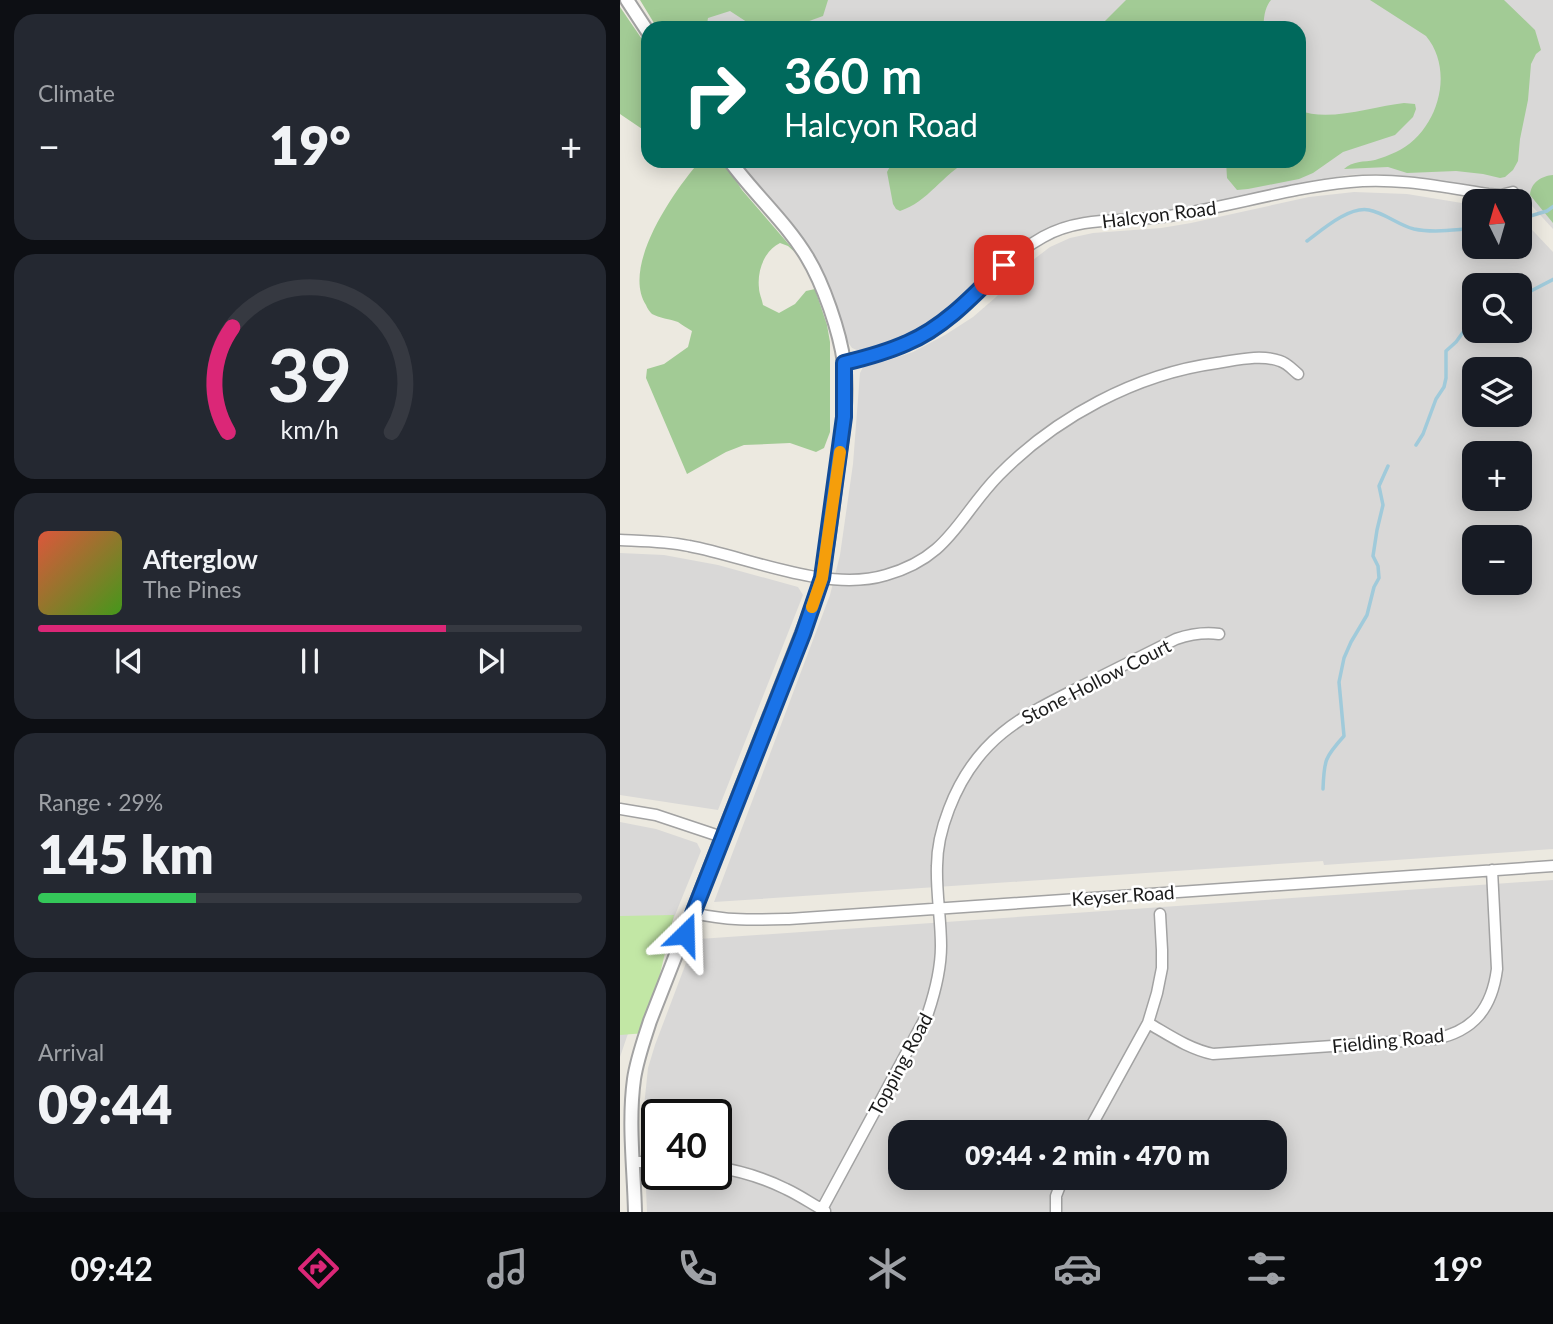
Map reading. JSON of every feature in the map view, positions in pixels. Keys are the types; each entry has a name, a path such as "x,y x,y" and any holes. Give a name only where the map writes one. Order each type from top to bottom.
{"street":[{"path":"627,0 641,21"},
{"path":"635,1212 631,1116 640,1051 803,634 822,578 844,417 844,363 836,328 808,259 736,168"},
{"name":"Halcyon Road","path":"844,363 882,353 909,342 939,324 1025,248 1066,227 1187,213 1350,182 1378,180 1462,191"},
{"path":"620,540 689,546 822,578 856,580 884,576 922,561 945,542 998,476 1035,442 1089,407 1176,371 1206,364 1265,358 1282,362 1298,373"},
{"name":"Stone Hollow Court","path":"939,908 937,865 946,818 963,778 984,749 1009,727 1039,708 1176,639 1204,632 1219,634"},
{"path":"620,809 656,816 722,837"},
{"name":"Keyser Road","path":"693,913 720,919 761,920 1553,866"},
{"name":"Fielding Road","path":"1148,1023 1187,1045 1213,1054 1435,1039 1456,1033 1482,1013 1495,983 1497,969 1492,870"},
{"name":"Topping Road","path":"825,1211 928,1013 933,999 941,947 939,908"},
{"path":"1095,1120 1148,1023 1161,968 1160,914"},
{"path":"634,1162 641,1162"},
{"path":"732,1170 750,1174 788,1189 825,1211"},
{"path":"1056,1212 1058,1190"}],"shaded area":[{"path":"646,0 1553,0 1553,229 1532,206 1532,189 1498,189 1377,174 1348,175 1307,182 1185,208 1088,216 1039,232 936,320 908,337 862,352 852,348 843,335 813,256 745,168 1306,168 1306,21 660,21"},
{"path":"1354,192 1407,194 1462,203 1462,259 1532,259 1532,230 1553,252 1553,849 1324,865 1323,861 714,902 830,595 840,555 853,464 860,373 863,367 913,352 945,335 973,317 1033,260 1050,247 1070,238 1093,233 1191,223 1309,197"},
{"path":"620,553 664,555 718,565 798,587 803,595 718,810 620,795"},
{"path":"620,822 656,829 697,843 701,851 620,1057"},
{"path":"1553,880 1553,1212 647,1212 646,1190 732,1190 732,1099 645,1099 648,1068 655,1045 694,942 699,939"}],"green space":[{"path":"640,0 828,0 823,16 809,21 745,21 730,11 708,18 708,21 653,21"},
{"path":"1126,0 1271,0 1264,21 1105,21"},
{"path":"1370,0 1504,0 1535,30 1541,50 1531,64 1518,161 1505,177 1456,171 1407,173 1388,167 1344,169 1354,163 1386,156 1410,143 1422,131 1431,116 1441,84 1435,51 1426,36"},
{"path":"620,7 641,38 641,128 620,114"},
{"path":"1404,103 1415,104 1416,109 1413,117 1395,135 1343,152 1313,173 1299,179 1237,190 1227,178 1226,168 1306,168 1306,113 1323,115 1351,113"},
{"path":"695,168 728,168 742,190 798,255 780,243 774,247 761,268 759,292 763,305 779,313 795,304 806,291 815,289 830,342 830,432 824,448 816,452 790,443 744,445 687,474 646,378 647,369 664,364 688,347 692,331 678,322 652,314 640,289 640,270 645,250 677,191"},
{"path":"889,168 958,168 919,201 900,211 893,204 887,172"},
{"path":"1554,175 1553,223 1532,197 1532,187 1545,177"},
{"path":"674,915 646,1033 620,1035 620,916"}],"waterway":[{"path":"1532,215 1554,206"},
{"path":"1307,241 1336,220 1361,210 1369,210 1421,230 1462,229"},
{"path":"1532,290 1554,279"},
{"path":"1416,445 1444,387 1446,351 1462,334"},
{"path":"1323,789 1327,760 1344,736 1339,682 1344,658 1367,615 1379,578 1378,566 1373,556 1383,505 1379,486 1388,466"}],"slow traffic":[{"path":"812,607 822,578 840,452"}],"route":[{"path":"685,934 803,634 822,578 844,417 844,363 882,353 909,342 939,324 1004,265"}]}
